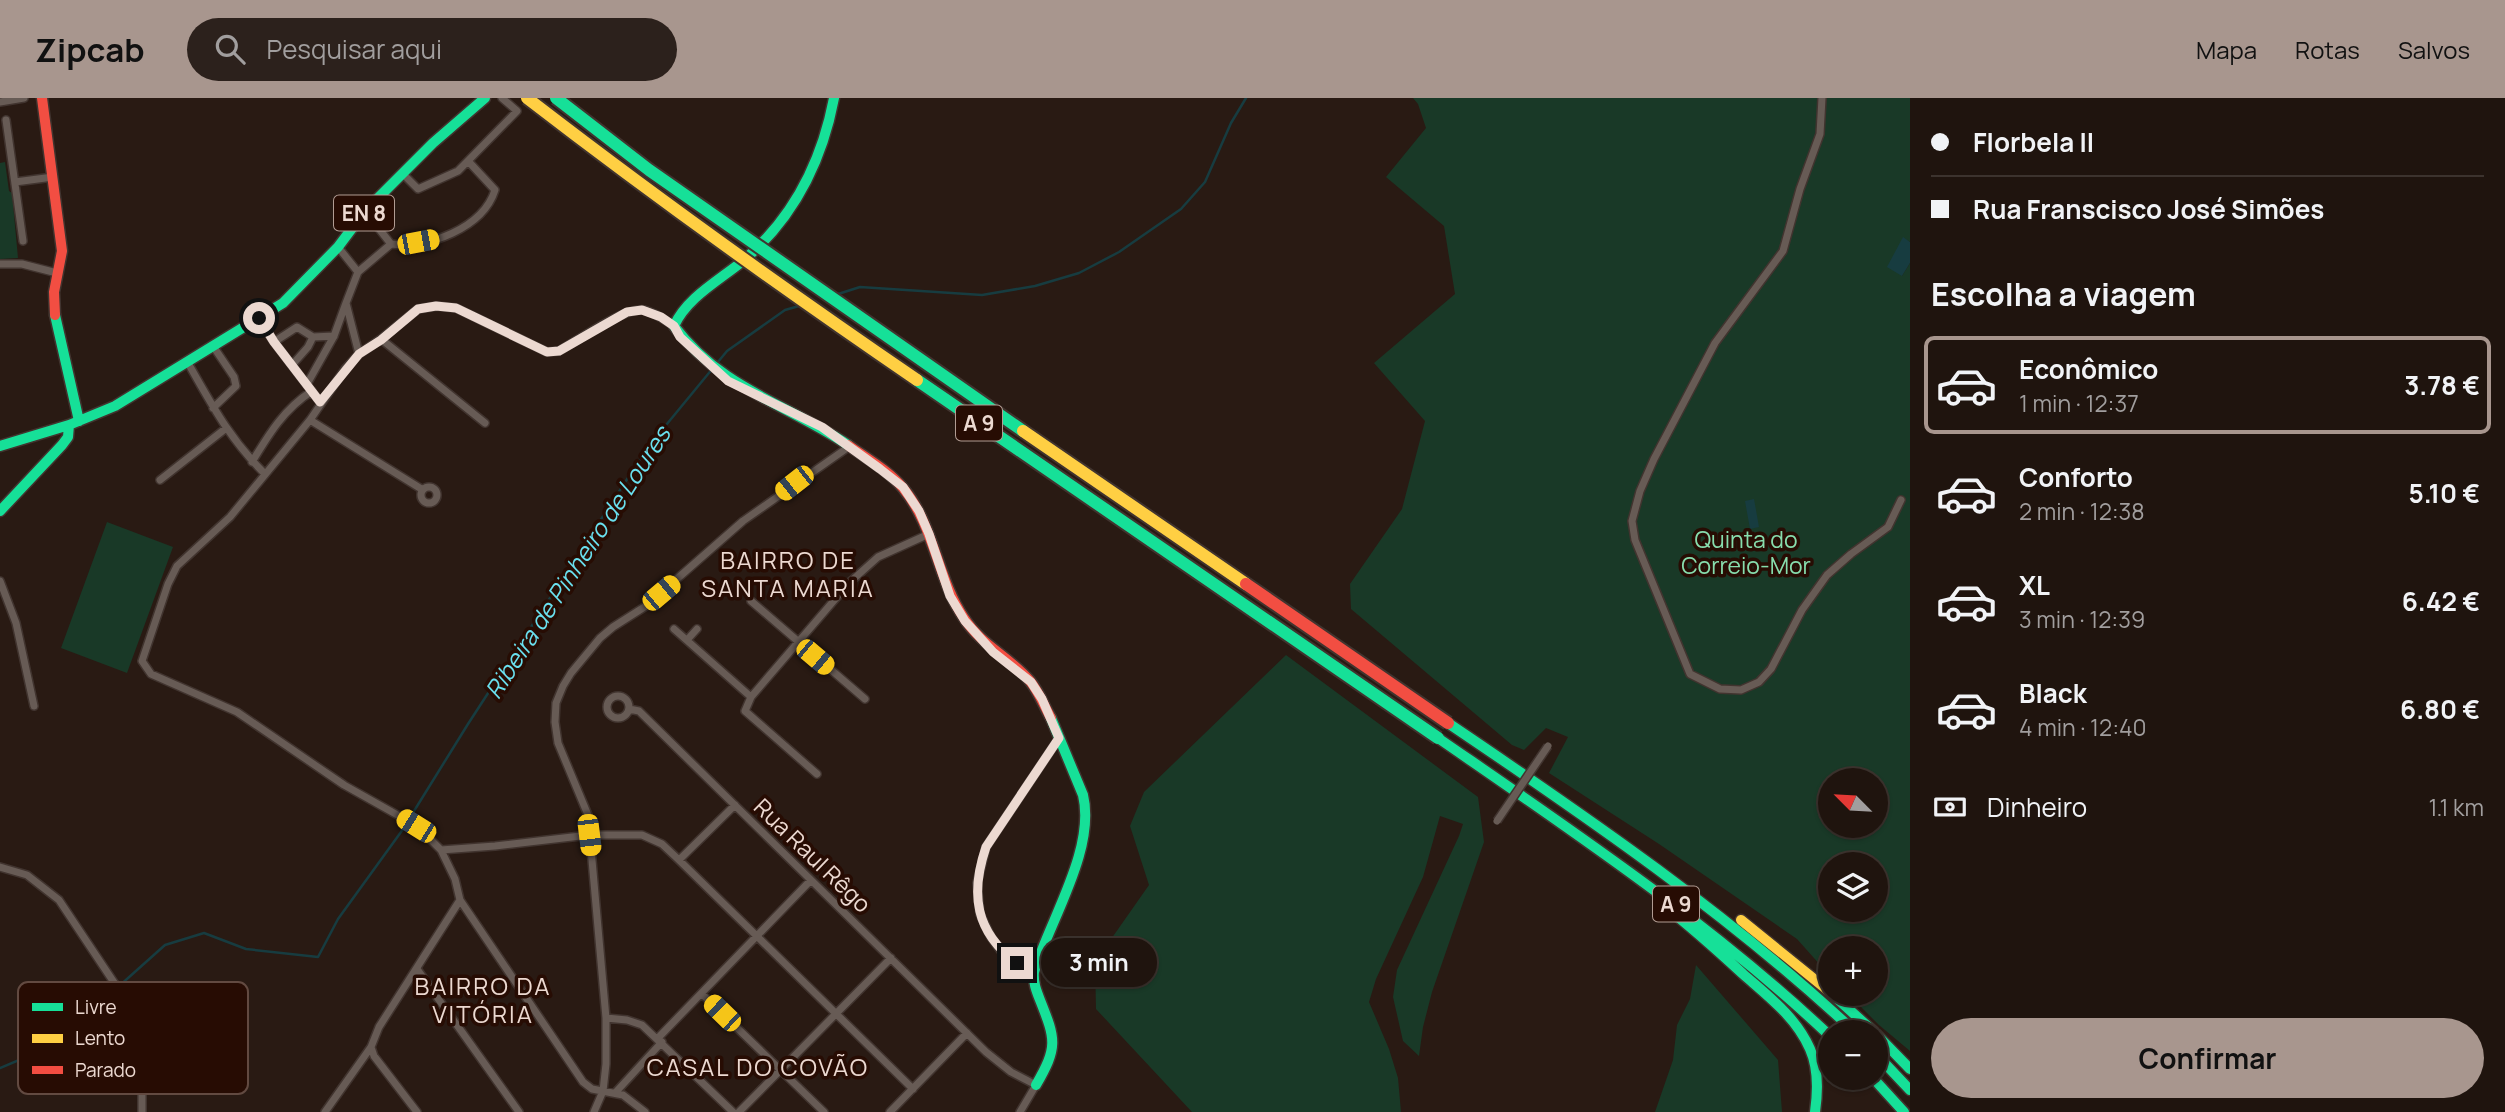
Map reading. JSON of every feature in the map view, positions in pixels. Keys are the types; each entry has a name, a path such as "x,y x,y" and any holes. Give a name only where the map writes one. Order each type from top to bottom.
{"main road":[{"path":"0,511 62,446 74,423 53,308 62,251 42,98"},
{"name":"EN 8","path":"0,446 115,407 283,303 338,247 365,211 433,143 485,98"},
{"name":"A 9","path":"527,98 634,181 787,291 1438,738 1689,914 1769,978 1818,1024"},
{"name":"A 9","path":"556,98 649,170 788,269 1618,839 1732,923 1842,1020"},
{"path":"834,98 818,157 798,197 773,232 727,274 678,313 674,326 680,337 722,376 822,427 903,487 919,511 950,596 965,621 993,652 1031,682 1042,699 1079,785 1085,803 1085,818 1081,842 1033,975 1054,1038 1054,1051 1036,1085"},
{"path":"1510,788 1670,910 1785,1012 1803,1035 1812,1055 1817,1078 1815,1112"},
{"path":"1618,839 1664,866 1741,920 1818,982"},
{"path":"1845,1006 1861,1020"},
{"path":"1888,1046 1910,1069"},
{"path":"1888,1067 1910,1090"},
{"path":"1884,1090 1904,1112"}],"street":[{"path":"0,102 24,98"},
{"path":"403,174 418,189 458,171 517,111 502,98"},
{"path":"1822,98 1821,134 1800,189 1783,251 1715,343 1654,460 1640,491 1632,521 1635,540 1690,674 1720,689 1741,690 1759,682 1771,669 1790,630 1821,583 1851,554 1888,527 1901,500"},
{"path":"6,120 23,242"},
{"path":"253,462 293,403 309,387 333,338 358,272 391,244 401,245 441,237 462,229 491,202 495,190 469,162"},
{"path":"15,183 53,177"},
{"path":"365,211 391,244"},
{"path":"338,247 358,272"},
{"path":"0,264 22,264 57,273"},
{"path":"346,303 359,354"},
{"path":"645,1112 624,1095 592,1089 583,1082 460,900 455,879 441,850 416,826 344,785 237,712 151,674 142,660 168,584 177,566 222,525 310,419 320,402 359,354 381,340 418,309 436,306 456,308 547,352 559,351 627,312 642,310 661,317 674,326"},
{"path":"259,318 320,402"},
{"path":"274,342 297,327 313,337 333,338"},
{"path":"292,365 313,337"},
{"path":"381,340 485,423"},
{"path":"213,346 234,377 236,386 213,408"},
{"path":"188,363 225,429 264,473"},
{"path":"310,419 423,490"},
{"path":"160,480 225,429"},
{"path":"594,1112 603,1091 606,1018 588,815 558,743 556,703 563,686 600,638 646,606 743,521 850,446"},
{"path":"817,774 745,711 751,697 849,583 878,557 929,534"},
{"path":"0,581 16,623 34,706"},
{"path":"751,601 865,699"},
{"path":"674,629 751,697"},
{"path":"687,640 697,629"},
{"name":"Rua Raul Rêgo","path":"629,709 639,711 967,1033 1011,1072 1036,1085"},
{"path":"1033,975 1001,951 991,937 980,914 977,883 986,847 1059,738"},
{"path":"1497,821 1548,746"},
{"path":"679,860 735,805"},
{"path":"441,850 589,835 642,835 662,844 913,1088"},
{"path":"0,867 27,874 59,900 114,982"},
{"path":"615,1093 702,993 811,880"},
{"path":"325,1112 372,1047 379,1027 460,900"},
{"path":"738,1112 891,958"},
{"path":"417,969 519,1112"},
{"path":"702,993 824,1112"},
{"path":"606,1018 628,1020 642,1025 733,1112"},
{"path":"890,1112 967,1033"},
{"path":"372,1047 374,1056 417,1112"},
{"path":"1020,1112 1036,1085"},
{"path":"142,1094 142,1112"}],"green space":[{"name":"Quinta do Correio-Mor","path":"1413,98 1910,98 1910,242 1903,238 1899,248 1902,276 1910,263 1910,1051 1888,1033 1888,1020 1874,1020 1860,1006 1888,1006 1888,936 1818,936 1818,963 1797,939 1659,844 1549,773 1568,737 1546,728 1524,750 1512,745 1351,609 1350,584 1402,509 1425,421 1374,363 1455,294 1444,226 1386,177 1426,128 1418,104"},
{"path":"5,162 9,191 12,193 18,258 0,259 0,163"},
{"path":"107,522 173,547 127,673 61,648"},
{"path":"1286,655 1478,797 1484,842 1432,992 1419,1056 1403,1041 1393,997 1397,970 1463,824 1440,816 1423,877 1376,979 1369,1002 1398,1078 1401,1112 1192,1112 1096,1009 1095,962 1149,885 1130,826 1144,792"},
{"path":"1696,965 1778,1060 1782,1112 1655,1112 1673,1060 1677,1025 1690,999"}],"water":[{"path":"1903,237 1910,242 1910,263 1902,276 1887,267"},
{"path":"1754,499 1759,527 1750,529 1745,501"}],"waterway":[{"name":"Ribeira de Pinheiro de Loures","path":"835,295 860,287 982,295 1035,286 1079,273 1119,252 1181,209 1205,182 1231,123 1246,98"},
{"name":"Ribeira de Pinheiro de Loures","path":"124,982 165,945 204,933 246,949 318,957 338,919 401,832 648,447 727,351 785,310 799,306"},
{"name":"Ribeira de Pinheiro de Loures","path":"0,1068 18,1060"}],"traffic: fast":[{"path":"0,446 69,425 115,406 283,303 338,247 365,211 433,143 485,98"},
{"path":"556,98 649,170 1023,431"},
{"path":"834,98 822,144 791,207 761,244 687,306 674,326 693,347 734,380 848,445"},
{"path":"55,315 79,421"},
{"path":"917,380 1438,738"},
{"path":"0,511 62,445 68,437 69,425"},
{"path":"1036,1085 1051,1052 1052,1034 1035,986 1034,972 1077,861 1085,816 1083,795 1051,718"},
{"path":"1448,723 1554,795 1709,908 1842,1020"},
{"path":"1438,738 1689,917 1818,1025"},
{"path":"1662,904 1771,999 1797,1027 1815,1064 1815,1112"},
{"path":"1845,1006 1861,1020"},
{"path":"1888,1046 1910,1069"},
{"path":"1888,1067 1910,1090"},
{"path":"1884,1090 1904,1112"}],"traffic: slow":[{"path":"527,98 720,242 917,380"},
{"path":"1023,431 1246,584"},
{"path":"1741,920 1818,982"}],"traffic: jam":[{"path":"42,98 62,251 54,292 55,315"},
{"path":"848,445 884,470 903,488 922,518 947,586 964,618 979,636 1030,681 1051,718"},
{"path":"1246,584 1448,723"}],"district":[{"name":"BAIRRO DE SANTA MARIA","path":"788,573"},
{"name":"BAIRRO DA VITÓRIA","path":"483,999"},
{"name":"CASAL DO COVÃO","path":"758,1066"}],"route":[{"path":"259,318 320,402 359,354 381,340 418,309 436,306 456,308 547,352 559,351 627,312 642,310 661,317 674,326 680,337 728,381 822,427 903,487 919,511 950,596 965,621 993,652 1031,682 1042,699 1059,738 986,847 979,867 977,898 983,923 1001,951 1017,963"}]}
